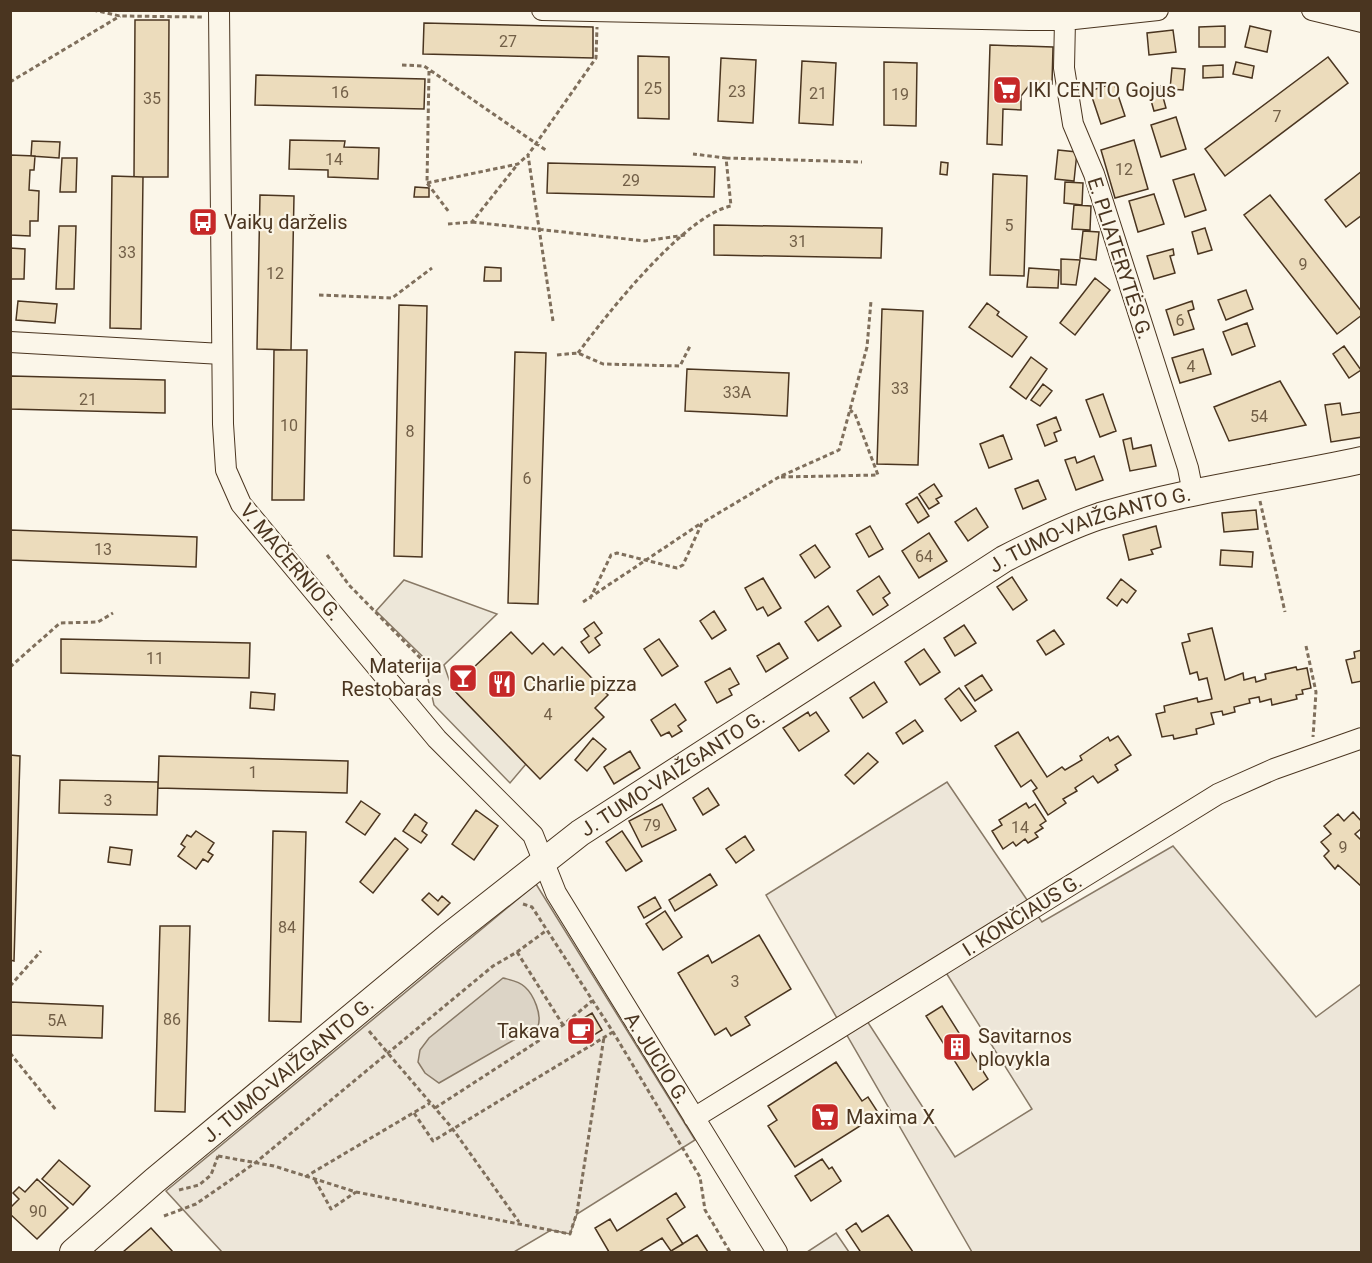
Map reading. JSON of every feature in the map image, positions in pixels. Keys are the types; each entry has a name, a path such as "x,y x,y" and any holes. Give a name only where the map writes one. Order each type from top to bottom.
{"main road":[{"name":"J. TUMO-VAIŽGANTO G.","path":"73,1252 184,1156 543,860 580,833 1004,559 1070,527 1101,516 1193,494 1362,460"}],"street":[{"path":"542,10 1030,15 1065,20 1158,10"},
{"path":"1312,10 1362,22"},
{"name":"V. MAČERNIO G.","path":"219,14 222,354 226,470 240,504 436,740 533,835 543,860"},
{"name":"E. PLIATERYTĖS G.","path":"1065,20 1065,68 1073,124 1097,185 1188,468 1193,494"},
{"path":"10,342 222,354"},
{"name":"I. KONČIAUS G.","path":"694,1118 1218,794 1316,753 1362,738"},
{"name":"A. JUCIO G.","path":"543,860 556,893 777,1252"}],"path":[{"path":"93,10 120,16 219,14"},
{"path":"472,222 518,164 528,155 596,58 597,12"},
{"path":"10,82 120,16"},
{"path":"402,65 424,66 535,145 547,151"},
{"path":"429,71 427,183 449,212"},
{"path":"693,154 726,158 862,162"},
{"path":"528,155 554,321"},
{"path":"578,353 610,309 647,269 720,208 731,206 726,158"},
{"path":"427,183 518,164"},
{"path":"448,224 472,222 645,241 685,235"},
{"path":"319,295 392,298 432,268"},
{"path":"583,602 702,523 780,477 839,450 867,347 871,301"},
{"path":"557,355 578,353 603,364 680,366 692,344"},
{"path":"780,477 878,475 855,414 850,410"},
{"path":"1256,482 1285,612"},
{"path":"590,598 611,555 617,553 677,568 683,565 702,523"},
{"path":"327,555 349,585 437,675"},
{"path":"10,667 60,623 98,622 113,613"},
{"path":"1305,646 1316,692 1313,740 1316,753"},
{"path":"522,903 532,907 547,930 613,1032 700,1177 705,1210 730,1252"},
{"path":"164,1216 196,1204 255,1162 493,966 547,930"},
{"path":"10,986 41,951"},
{"path":"517,952 563,1025"},
{"path":"435,1108 563,1025 592,1001"},
{"path":"360,1038 378,1023"},
{"path":"369,1031 452,1128 520,1223"},
{"path":"414,1113 433,1141 613,1032"},
{"path":"218,1156 255,1162 356,1192 570,1234 577,1212 604,1037"},
{"path":"10,1053 56,1110"},
{"path":"305,1177 430,1103"},
{"path":"173,1195 182,1188 199,1185 211,1175 218,1156 227,1148"},
{"path":"315,1180 330,1209 356,1192"}],"shaded area":[{"path":"404,580 497,614 444,665 452,688 526,764 510,783 434,705 423,657 376,611"},
{"path":"947,782 1042,922 1173,846 1316,1017 1361,984 1361,1252 972,1252 766,895","holes":["945,971 1032,1109 955,1157 867,1021"]},
{"path":"536,884 695,1140 577,1214 570,1234 551,1230 514,1252 222,1252 166,1191"},
{"path":"503,978 520,983 528,991 538,1011 538,1026 439,1083 425,1073 418,1062 420,1050 429,1038"},
{"path":"836,1233 849,1252 807,1252"}],"building":[{"path":"135,20 169,20 168,177 134,177"},
{"path":"424,23 593,27 593,58 423,54"},
{"path":"1225,26 1225,47 1199,47 1199,27"},
{"path":"1250,26 1271,31 1267,52 1245,47"},
{"path":"1173,30 1176,52 1149,55 1147,33"},
{"name":"IKI CENTO Gojus","path":"990,45 1053,47 1052,84 1031,83 1021,96 1021,110 1003,109 1002,145 987,144"},
{"path":"638,56 669,57 669,119 638,118"},
{"path":"1328,57 1348,83 1225,176 1205,149"},
{"path":"721,58 756,60 753,123 718,121"},
{"path":"802,61 836,63 833,125 799,123"},
{"path":"884,62 917,63 916,126 884,125"},
{"path":"1236,62 1254,66 1252,78 1233,74"},
{"path":"1223,65 1223,77 1203,78 1203,66"},
{"path":"1172,68 1185,69 1183,90 1170,89"},
{"path":"256,75 425,79 424,109 255,105"},
{"path":"1114,83 1125,116 1101,124 1090,91"},
{"path":"1160,86 1166,108 1154,111 1148,90"},
{"path":"1176,117 1186,149 1161,157 1151,125"},
{"path":"290,140 345,141 344,147 379,148 378,179 328,177 328,170 289,169"},
{"path":"1134,140 1148,189 1115,198 1101,150"},
{"path":"32,141 60,142 59,158 31,156"},
{"path":"1058,150 1077,152 1074,181 1055,179"},
{"path":"10,155 35,156 34,170 30,170 29,190 39,191 38,221 30,221 30,236 10,235"},
{"path":"62,158 77,158 76,192 60,192"},
{"path":"941,162 948,163 947,175 940,174"},
{"path":"548,163 715,167 714,197 547,193"},
{"path":"1362,171 1362,215 1346,227 1325,200"},
{"path":"993,174 1027,176 1024,276 990,275"},
{"path":"1194,174 1206,210 1185,217 1173,180"},
{"path":"112,176 143,177 141,329 110,328"},
{"path":"1065,182 1083,183 1082,205 1064,203"},
{"path":"415,187 429,188 429,197 414,197"},
{"path":"1154,194 1164,224 1138,232 1129,201"},
{"path":"260,195 294,196 291,350 257,349"},
{"path":"1270,195 1362,312 1362,315 1337,334 1244,215"},
{"path":"1074,205 1091,206 1090,230 1072,229"},
{"path":"714,225 882,228 881,258 714,255"},
{"path":"59,226 76,226 74,289 56,289"},
{"path":"1205,228 1212,250 1198,254 1192,232"},
{"path":"1083,231 1099,232 1096,260 1080,258"},
{"path":"10,248 25,249 24,279 10,279"},
{"path":"1173,249 1174,255 1170,256 1175,273 1154,279 1147,256"},
{"path":"1061,259 1080,260 1076,285 1061,284"},
{"path":"485,267 501,268 501,281 484,281"},
{"path":"1029,268 1059,270 1058,288 1027,287"},
{"path":"1095,278 1110,290 1075,335 1060,323"},
{"path":"1246,290 1253,309 1226,320 1218,300"},
{"path":"18,301 57,304 55,323 16,320"},
{"path":"1192,301 1194,309 1188,311 1194,329 1174,335 1166,310"},
{"path":"987,303 999,312 997,315 1027,337 1012,357 969,327"},
{"path":"399,305 427,306 422,557 394,556"},
{"path":"882,309 923,311 918,465 877,464"},
{"path":"1247,323 1255,346 1232,355 1223,332"},
{"path":"1344,346 1361,370 1349,378 1333,354"},
{"path":"1203,349 1211,374 1180,383 1172,358"},
{"path":"274,350 307,350 304,500 272,500"},
{"path":"515,352 546,353 538,604 508,603"},
{"path":"1031,357 1047,369 1026,399 1010,387"},
{"path":"687,369 789,373 787,416 685,411"},
{"path":"11,376 165,380 165,413 10,409"},
{"path":"1280,381 1306,425 1229,441 1214,407"},
{"path":"1043,384 1052,391 1040,406 1031,400"},
{"path":"1103,394 1116,431 1100,437 1086,400"},
{"path":"1340,403 1342,415 1362,412 1362,437 1331,442 1325,405"},
{"path":"1056,417 1061,430 1054,433 1057,441 1045,446 1037,425"},
{"path":"1003,435 1012,459 989,468 980,444"},
{"path":"1131,438 1133,449 1151,445 1156,466 1130,471 1123,440"},
{"path":"1094,456 1103,480 1076,490 1065,460 1075,457 1077,463"},
{"path":"1038,480 1046,499 1023,509 1015,489"},
{"path":"934,484 942,496 936,499 939,503 929,509 919,494"},
{"path":"917,497 929,516 918,523 906,504"},
{"path":"976,508 988,527 968,541 955,522"},
{"path":"1256,510 1258,529 1224,532 1222,513"},
{"path":"870,526 883,549 869,557 856,534"},
{"path":"1156,526 1161,547 1151,550 1153,554 1129,560 1123,535"},
{"path":"10,530 197,537 196,567 10,560"},
{"path":"929,533 947,561 919,578 902,551"},
{"path":"815,545 830,567 815,578 800,555"},
{"path":"1221,550 1253,552 1252,567 1220,565"},
{"path":"879,576 890,593 883,598 888,605 873,615 857,591"},
{"path":"1012,577 1027,600 1013,610 997,587"},
{"path":"763,578 781,608 768,616 763,607 757,610 745,588"},
{"path":"1121,579 1136,591 1127,603 1122,599 1117,606 1107,598"},
{"path":"828,606 841,626 818,641 805,622"},
{"path":"714,611 726,630 712,639 700,621"},
{"path":"594,622 602,633 595,638 600,645 589,653 581,642 589,636 584,629"},
{"path":"964,625 976,643 955,656 944,638"},
{"path":"1212,628 1225,680 1243,673 1244,680 1255,677 1256,682 1266,679 1265,674 1296,667 1297,670 1307,668 1311,688 1302,690 1303,694 1296,695 1297,699 1272,705 1271,699 1260,702 1259,697 1249,699 1250,703 1234,707 1235,712 1223,715 1222,711 1211,713 1214,724 1196,729 1197,734 1174,739 1173,735 1162,737 1156,714 1165,712 1164,706 1197,698 1198,702 1212,699 1207,678 1199,680 1197,672 1190,674 1182,643 1190,641 1188,634"},
{"path":"1054,630 1064,644 1046,655 1037,641"},
{"path":"511,632 532,654 543,643 554,655 562,647 608,695 595,708 604,717 540,779 452,688"},
{"path":"61,639 250,643 249,678 61,673"},
{"path":"659,639 678,666 662,676 644,649"},
{"path":"779,643 788,658 766,672 757,656"},
{"path":"924,649 940,672 920,685 905,662"},
{"path":"1362,650 1362,681 1352,683 1346,660 1355,658 1354,652"},
{"path":"730,668 739,684 729,689 732,695 717,703 705,682"},
{"path":"982,675 992,690 975,701 965,686"},
{"path":"874,682 887,702 863,718 850,698"},
{"path":"959,688 976,711 961,721 945,699"},
{"path":"251,692 275,694 274,710 250,708"},
{"path":"675,704 686,720 678,726 682,731 672,737 669,732 661,736 651,720"},
{"path":"808,712 810,716 816,712 829,731 799,751 783,728"},
{"path":"915,720 923,731 903,744 896,733"},
{"path":"1018,732 1047,777 1062,767 1065,770 1082,760 1080,756 1108,737 1110,741 1118,736 1131,755 1115,765 1118,770 1098,783 1093,776 1075,788 1077,791 1063,799 1066,803 1048,815 1033,791 1037,788 1031,780 1021,787 995,746"},
{"path":"593,738 606,749 587,771 575,760"},
{"path":"630,751 640,768 614,784 604,767"},
{"path":"868,753 878,762 854,784 845,775"},
{"path":"10,755 20,756 14,961 10,960"},
{"path":"159,756 348,761 347,793 158,788"},
{"path":"60,780 158,782 157,815 59,813"},
{"path":"708,788 719,805 703,815 693,798"},
{"path":"361,801 380,814 365,835 346,822"},
{"path":"1026,803 1029,808 1035,804 1046,821 1040,825 1043,828 1035,833 1038,837 1028,843 1025,839 1016,846 1013,842 1003,849 992,831 1002,825 999,820"},
{"path":"662,804 676,830 642,847 629,821"},
{"path":"476,810 498,826 474,860 452,844"},
{"path":"1353,812 1362,822 1362,828 1355,834 1362,841 1361,886 1338,865 1335,869 1324,856 1329,851 1321,842 1331,834 1324,826 1338,814 1344,821"},
{"path":"415,814 427,823 422,831 427,835 421,843 403,831"},
{"path":"196,831 214,843 208,852 213,855 208,862 203,859 196,869 178,856 185,847 181,844 187,835 191,837"},
{"path":"273,831 306,832 301,1022 269,1021"},
{"path":"622,831 642,861 626,871 606,842"},
{"path":"745,836 754,850 736,863 726,849"},
{"path":"395,838 408,849 373,893 360,882"},
{"path":"110,847 132,850 130,865 108,862"},
{"path":"710,874 717,885 675,911 669,900"},
{"path":"429,893 438,901 442,896 450,903 438,915 422,900"},
{"path":"655,897 661,908 644,918 638,907"},
{"path":"665,911 682,937 663,950 646,924"},
{"path":"160,926 190,926 185,1112 155,1111"},
{"path":"759,935 791,989 745,1017 750,1025 731,1036 726,1028 715,1035 678,973 708,955 712,963"},
{"path":"10,1002 103,1006 102,1038 10,1035"},
{"name":"Savitarnos plovykla","path":"942,1006 988,1079 973,1090 926,1016"},
{"path":"592,1013 602,1030 581,1043 571,1026"},
{"name":"Maxima X","path":"836,1062 862,1101 868,1097 879,1114 795,1167 768,1126 777,1120 768,1106"},
{"path":"822,1159 829,1169 832,1167 841,1181 811,1201 795,1176"},
{"path":"59,1160 90,1186 73,1205 42,1179"},
{"path":"37,1179 68,1208 37,1239 10,1214 10,1208 19,1199 13,1193 19,1187 25,1192"},
{"path":"676,1193 685,1207 667,1219 683,1244 671,1251 662,1238 639,1252 609,1252 595,1228 610,1219 617,1231"},
{"path":"888,1215 913,1252 857,1252 860,1251 846,1230 856,1223 862,1232"},
{"path":"151,1228 173,1252 123,1252"},
{"path":"697,1235 708,1252 671,1252 671,1251"}],"place":[{"name":"IKI CENTO Gojus","path":"1007,90"},
{"name":"Vaikų darželis","path":"203,222"},
{"name":"Materija Restobaras","path":"463,678"},
{"name":"Charlie pizza","path":"502,684"},
{"name":"Takava","path":"581,1031"},
{"name":"Savitarnos plovykla","path":"957,1047"},
{"name":"Maxima X","path":"825,1117"}]}
